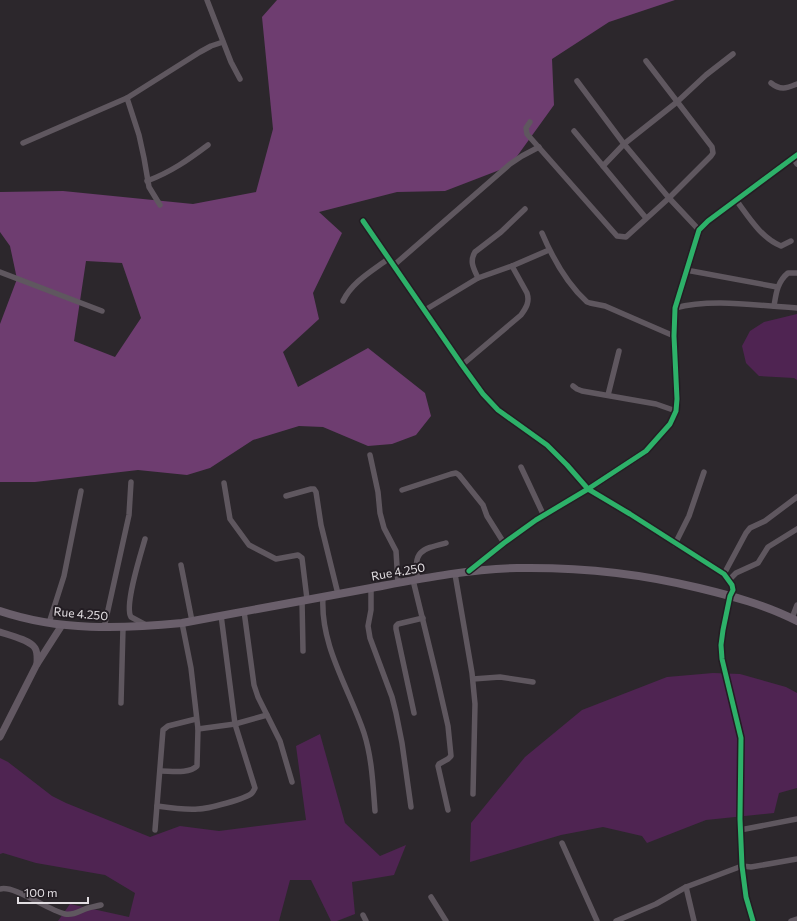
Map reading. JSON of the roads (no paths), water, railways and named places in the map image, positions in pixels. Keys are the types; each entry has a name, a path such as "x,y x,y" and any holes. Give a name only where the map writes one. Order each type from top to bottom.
{"main road":[{"name":"Rue 4.250","path":"0,611 49,623 104,628 148,626 182,623 469,571 516,568 589,570 662,579 730,596 795,620"}],"street":[{"path":"207,0 231,62 240,79"},
{"path":"23,143 126,98 200,52 223,42"},
{"path":"603,166 624,144 677,102 706,75 733,54"},
{"path":"530,122 526,131 539,147 617,236 626,236 712,156 713,152 712,147 646,61"},
{"path":"577,81 624,144 668,198 699,230"},
{"path":"771,83 777,88 797,84"},
{"path":"126,98 139,135 147,181 160,205"},
{"path":"574,131 646,218"},
{"path":"147,181 165,174 177,167 208,145"},
{"path":"393,266 510,164 539,147"},
{"path":"469,571 504,543 646,451 670,424 676,411 677,399 674,336 675,308 699,230 708,221 736,200 796,159"},
{"path":"736,200 759,230 776,244 781,246 791,241"},
{"path":"478,278 471,261 475,252 501,232 524,209"},
{"path":"363,221 462,365 483,394 498,410 547,445 588,489 724,574 732,585 733,590 730,596 721,645 722,659 741,738 740,830 742,866 746,897 753,921"},
{"path":"542,233 558,267 571,284 590,303 605,306 674,336"},
{"path":"425,310 478,278 512,266 549,250"},
{"path":"343,301 346,294 354,285 388,259"},
{"path":"462,365 521,315 527,308 529,297 528,293 512,266"},
{"path":"686,270 777,287"},
{"path":"0,272 102,311"},
{"path":"774,306 777,287 780,281 788,274 797,273"},
{"path":"675,308 692,304 712,303 797,308"},
{"path":"608,395 619,351"},
{"path":"573,386 582,391 656,404 676,411"},
{"path":"370,455 384,528 396,551 398,583"},
{"path":"521,467 544,516"},
{"path":"675,544 689,516 704,472"},
{"path":"402,490 452,474 459,475 483,505 487,516 504,543"},
{"path":"104,628 129,515 131,482"},
{"path":"224,483 230,520 249,545 276,559 298,555 302,558 304,600 303,652"},
{"path":"286,496 311,489 314,489 316,492 338,594"},
{"path":"49,623 64,576 82,491"},
{"path":"724,574 750,528 765,521 797,496"},
{"path":"729,580 736,572 758,563 768,547 797,529"},
{"path":"145,539 135,572 129,610 131,617 148,626"},
{"path":"446,543 426,548 420,553 417,561 415,580 448,733 451,756 438,766 448,810"},
{"path":"181,565 192,621"},
{"path":"455,574 475,704 473,794"},
{"path":"371,588 371,610 368,626 370,638 392,697 396,713 411,807"},
{"path":"323,597 323,617 331,650 364,734 370,760 375,811"},
{"path":"795,620 797,605"},
{"path":"244,611 254,685 280,741 292,782"},
{"path":"157,806 200,809 232,802 253,793 255,788 234,724 221,615"},
{"path":"414,713 396,626 398,624 423,618"},
{"path":"161,771 188,771 194,769 196,766 198,729 191,668 182,623"},
{"path":"0,737 37,664 62,624"},
{"path":"120,703 123,628"},
{"path":"0,632 29,643 35,648 37,654 37,664"},
{"path":"472,679 500,677 533,682"},
{"path":"198,729 234,724 267,715"},
{"path":"155,830 161,771 163,730 165,727 196,719"},
{"path":"740,830 797,819"},
{"path":"562,842 597,921"},
{"path":"616,921 656,904 686,887 742,866 751,867 797,859"},
{"path":"686,887 694,921"},
{"path":"0,889 11,888 53,910 65,914 76,914 87,908 101,905"},
{"path":"431,897 446,921"},
{"path":"363,914 366,921"},
{"path":"791,921 797,919"}]}
